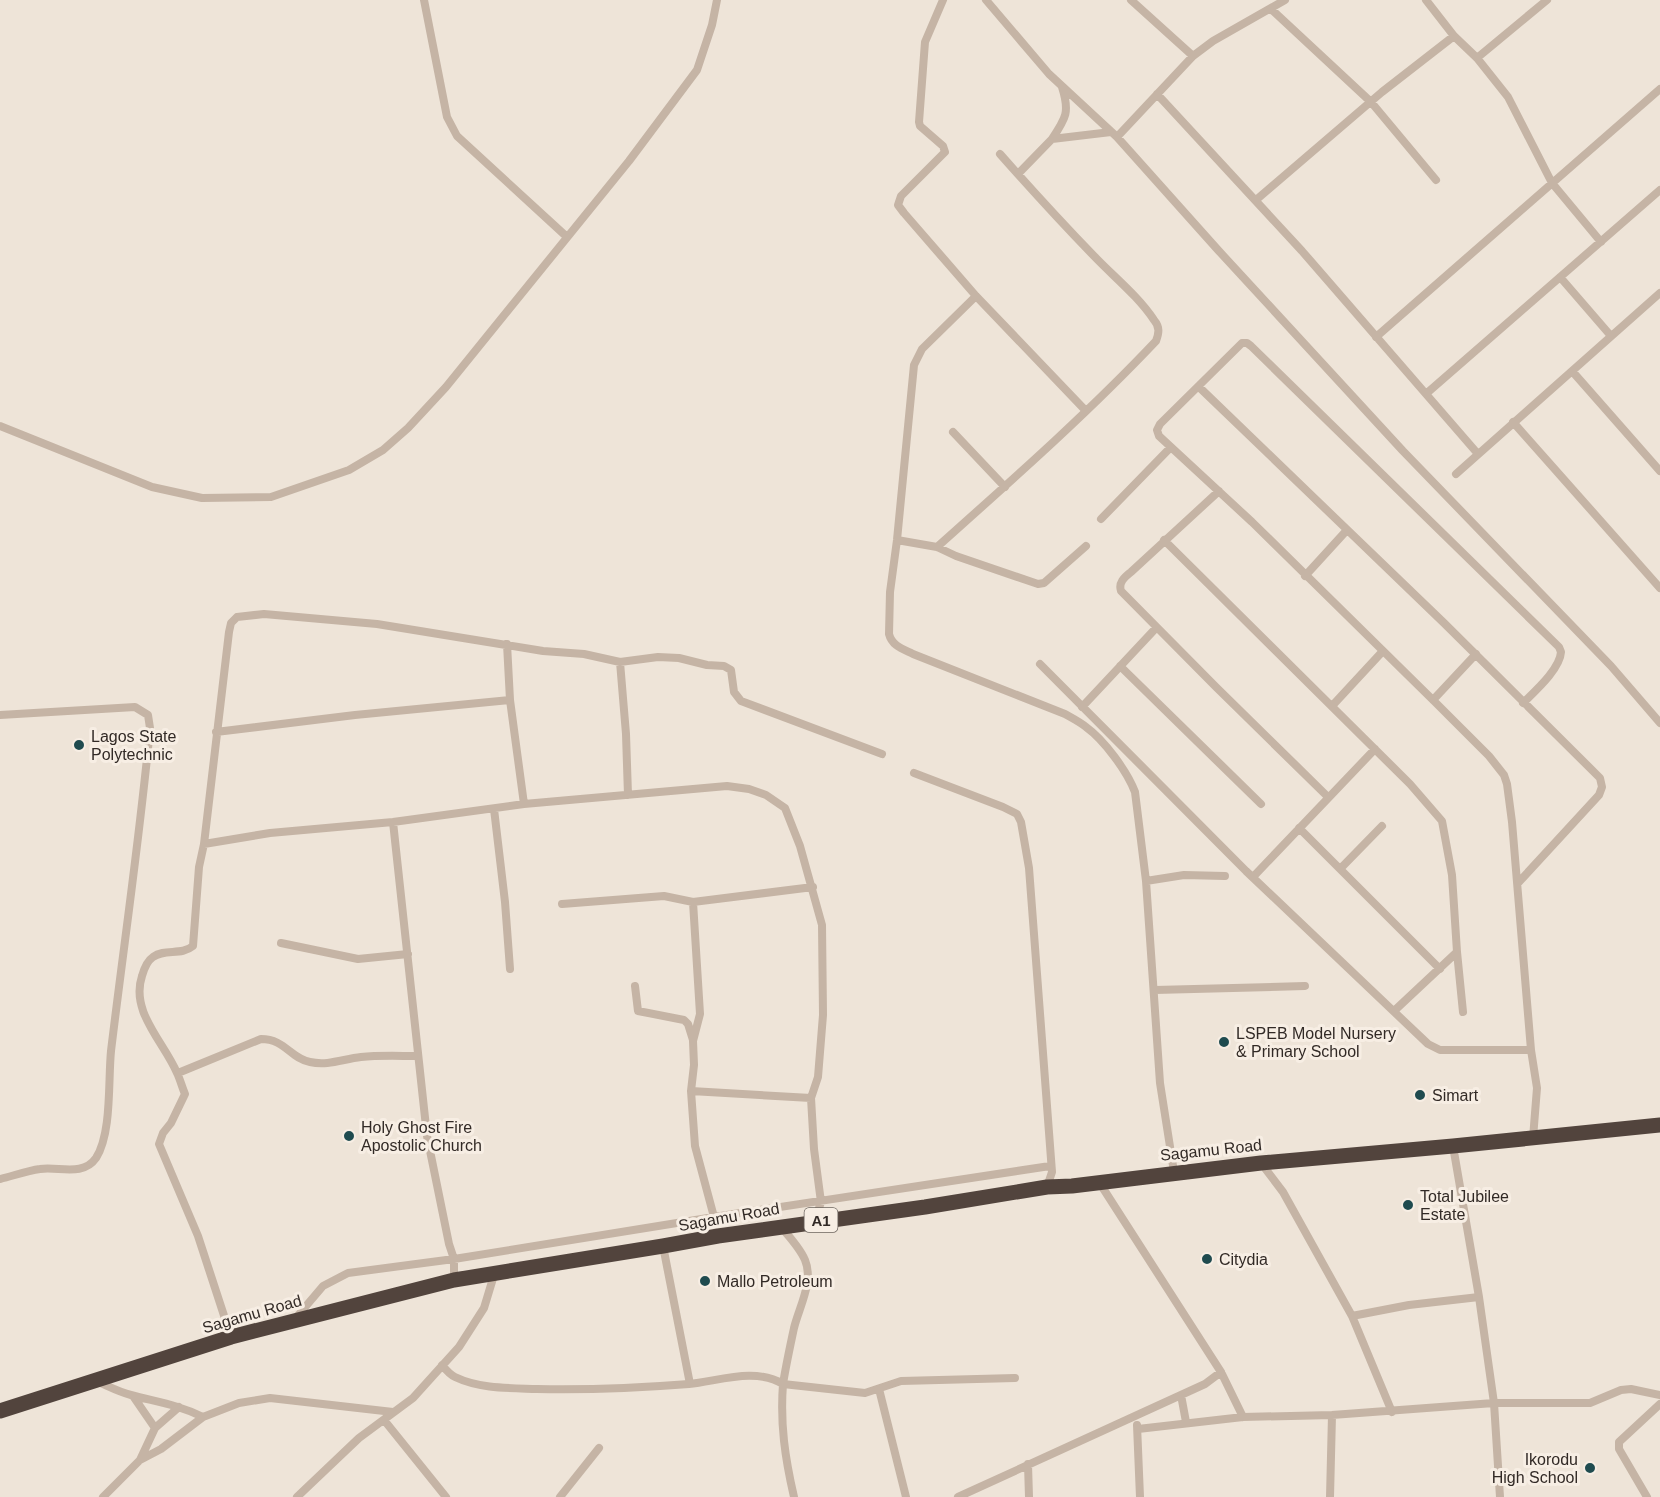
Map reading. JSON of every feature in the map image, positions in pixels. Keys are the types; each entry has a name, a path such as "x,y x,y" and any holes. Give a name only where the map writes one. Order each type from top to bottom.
{"highway":[{"name":"Sagamu Road","path":"0,1411 231,1337 454,1280 780,1226 925,1207 1047,1187 1261,1163 1660,1125"}],"street":[{"path":"424,0 447,117 457,136 567,237"},
{"path":"0,426 152,486 202,498 271,498 349,470 383,450 408,428 446,387 664,116 697,70 712,25 717,0"},
{"path":"943,0 925,42 919,122 920,126 943,146 945,152 901,196 898,205 976,296 1086,411"},
{"path":"986,0 1062,87 1114,135 1403,451 1611,666 1660,723"},
{"path":"1131,0 1193,56"},
{"path":"1052,139 1114,135 1193,56 1213,41 1285,0"},
{"path":"1426,0 1454,36 1478,58 1508,97 1552,183 1601,242"},
{"path":"1478,58 1547,0"},
{"path":"1270,9 1371,102 1436,180"},
{"path":"1256,200 1371,102 1454,36"},
{"path":"1018,174 1052,139 1067,114 1067,102 1062,87"},
{"path":"1376,337 1660,89"},
{"path":"1157,94 1256,200 1478,454"},
{"path":"938,548 1086,411 1156,341 1159,334 1158,327 1143,306 1081,243 1000,154"},
{"path":"1427,393 1660,190"},
{"path":"1560,277 1611,336"},
{"path":"1455,474 1660,293"},
{"path":"976,296 921,349 914,365 890,592 891,640 913,654 1065,714 1087,727 1131,782 1135,792 1146,881 1160,1083 1174,1172"},
{"path":"1524,703 1561,657 1559,647 1444,532 1247,343 1242,343 1160,424 1157,430 1159,436 1219,491 1433,700 1489,756 1504,775 1512,822 1531,1050 1537,1088 1533,1138"},
{"path":"1572,371 1660,471"},
{"path":"1199,387 1476,654 1600,778 1602,787 1599,795 1518,883"},
{"path":"1513,423 1660,588"},
{"path":"953,432 1005,487"},
{"path":"1101,519 1171,447"},
{"path":"1219,491 1164,540 1121,581 1119,586 1121,591 1156,628 1328,797"},
{"path":"1305,576 1347,530"},
{"path":"897,540 938,548 1038,584 1044,583 1086,546"},
{"path":"1164,540 1424,798 1442,821 1452,875 1463,1012"},
{"path":"231,1337 198,1236 159,1144 185,1094 178,1074 140,1004 138,986 146,965 152,958 158,954 181,952 193,946 199,867 204,844 228,632 237,616 264,614 377,624 543,651 584,654 620,662 658,657 679,658 728,667 733,674 734,692 741,701 882,754"},
{"path":"1082,707 1156,628"},
{"path":"507,645 510,700 524,804"},
{"path":"1332,706 1382,652"},
{"path":"1433,700 1476,654"},
{"path":"620,662 628,795"},
{"path":"1040,664 1253,877 1428,1044 1440,1050 1531,1050"},
{"path":"1120,666 1261,804"},
{"path":"216,732 355,715 510,700"},
{"path":"0,715 135,707 148,715 150,728 110,1065 106,1136 95,1159 85,1167 72,1170 40,1168 0,1179"},
{"path":"1253,877 1375,749"},
{"path":"914,773 1003,807 1017,814 1022,822 1029,868 1040,991 1052,1172 1047,1187"},
{"path":"204,844 270,833 393,822 524,804 727,786 748,789 778,802 789,815 813,887 822,926 823,992 818,1077 811,1098 814,1149 822,1202 815,1221"},
{"path":"494,809 510,969"},
{"path":"393,822 427,1136 454,1259 454,1280"},
{"path":"1340,869 1382,826"},
{"path":"1299,828 1440,969"},
{"path":"1146,881 1184,875 1225,876"},
{"path":"562,904 664,897 693,902 813,887"},
{"path":"693,902 700,1014 693,1041"},
{"path":"281,943 358,958 408,954"},
{"path":"1395,1011 1457,952"},
{"path":"635,986 638,1011 684,1020 688,1024 693,1041 692,1091 696,1158 714,1216"},
{"path":"1155,990 1305,986"},
{"path":"178,1074 261,1039 279,1042 299,1058 317,1063 359,1057 417,1056"},
{"path":"692,1091 811,1098"},
{"path":"1453,1146 1479,1297 1494,1403 1500,1497"},
{"path":"1261,1163 1283,1192 1352,1316 1392,1412"},
{"path":"294,1320 323,1286 348,1273 454,1259 714,1216 822,1202 1050,1166"},
{"path":"1098,1182 1221,1372 1243,1417"},
{"path":"780,1226 792,1239 805,1260 807,1269 803,1305 794,1327 783,1384 781,1414 785,1459 794,1497"},
{"path":"663,1246 690,1383"},
{"path":"303,1495 359,1438 413,1398 459,1347 484,1308 494,1275"},
{"path":"1352,1316 1409,1305 1479,1297"},
{"path":"442,1365 448,1373 457,1378 492,1387 594,1389 690,1383 756,1375 773,1378 783,1384 856,1392 879,1389 901,1381 1015,1378"},
{"path":"958,1497 1205,1384 1221,1372"},
{"path":"95,1381 133,1396 179,1407 204,1417"},
{"path":"879,1389 906,1497"},
{"path":"1138,1429 1243,1417 1392,1412 1494,1403 1590,1403 1621,1390 1631,1389 1660,1395"},
{"path":"1181,1395 1186,1422"},
{"path":"133,1396 155,1428"},
{"path":"103,1497 140,1460 161,1449 204,1417 225,1407 255,1399 270,1398 393,1412"},
{"path":"1647,1497 1619,1449 1619,1442 1660,1404"},
{"path":"140,1460 155,1428 179,1407"},
{"path":"1137,1415 1140,1497"},
{"path":"1330,1497 1332,1415"},
{"path":"384,1420 446,1497"},
{"path":"560,1497 599,1448"},
{"path":"1028,1464 1029,1497"}],"place":[{"name":"Lagos State Polytechnic","path":"79,745"},
{"name":"LSPEB Model Nursery & Primary School","path":"1224,1042"},
{"name":"Simart","path":"1420,1095"},
{"name":"Holy Ghost Fire Apostolic Church","path":"349,1136"},
{"name":"Total Jubilee Estate","path":"1408,1205"},
{"name":"Citydia","path":"1207,1259"},
{"name":"Mallo Petroleum","path":"705,1281"},
{"name":"Ikorodu High School","path":"1590,1468"}]}
